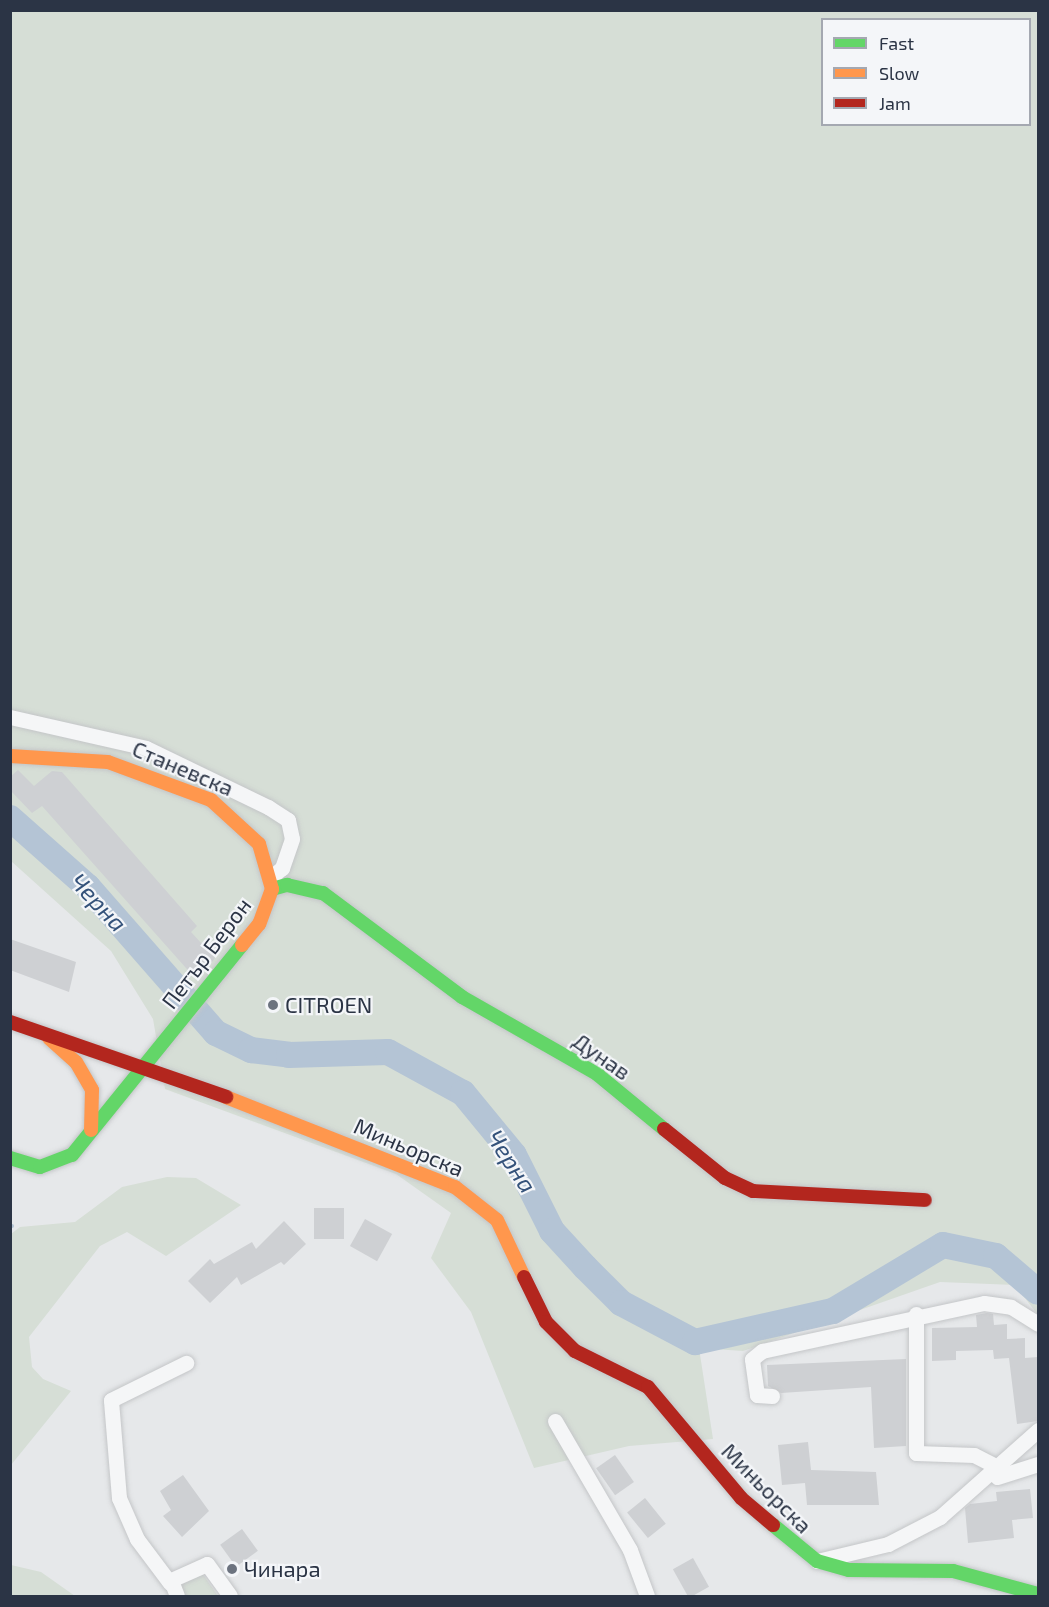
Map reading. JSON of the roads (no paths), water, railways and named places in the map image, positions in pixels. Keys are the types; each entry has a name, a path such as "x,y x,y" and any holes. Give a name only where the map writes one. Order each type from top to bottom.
{"street":[{"name":"Станевска","path":"10,717 146,748 268,807 288,820 292,839 282,868 272,883"},
{"path":"12,755 81,756 184,787 245,826 272,883"},
{"name":"Петър Берон","path":"145,1065 260,924 272,883"},
{"name":"Дунав","path":"272,883 323,893 462,997 597,1074 725,1179 753,1191 925,1200"},
{"name":"Миньорска","path":"10,1022 145,1065 418,1169 480,1204 497,1220 546,1323 575,1351 648,1387 741,1498 817,1561 849,1570 953,1571 1038,1594"},
{"path":"39,1030 85,1075 95,1103 90,1133"},
{"path":"10,1158 51,1166 72,1155 145,1065"},
{"path":"772,1396 757,1395 752,1359 762,1351 916,1314 993,1302 1038,1324"},
{"path":"916,1314 916,1453 974,1455 999,1468"},
{"path":"186,1363 111,1400 119,1498 137,1539 173,1590 207,1564 232,1595"},
{"path":"555,1420 630,1550 647,1596"},
{"path":"817,1561 888,1544 940,1517 983,1483 1038,1430"},
{"path":"983,1483 1038,1464"}],"waterway":[{"name":"Черна","path":"10,818 88,887 216,1033 251,1050 289,1055 388,1052 463,1093 514,1155 552,1231 585,1267 621,1303 695,1342 833,1311 943,1245 996,1256 1038,1292"}],"place":[{"name":"CITROEN","path":"273,1005"},
{"name":"Чинара","path":"232,1569"}]}
